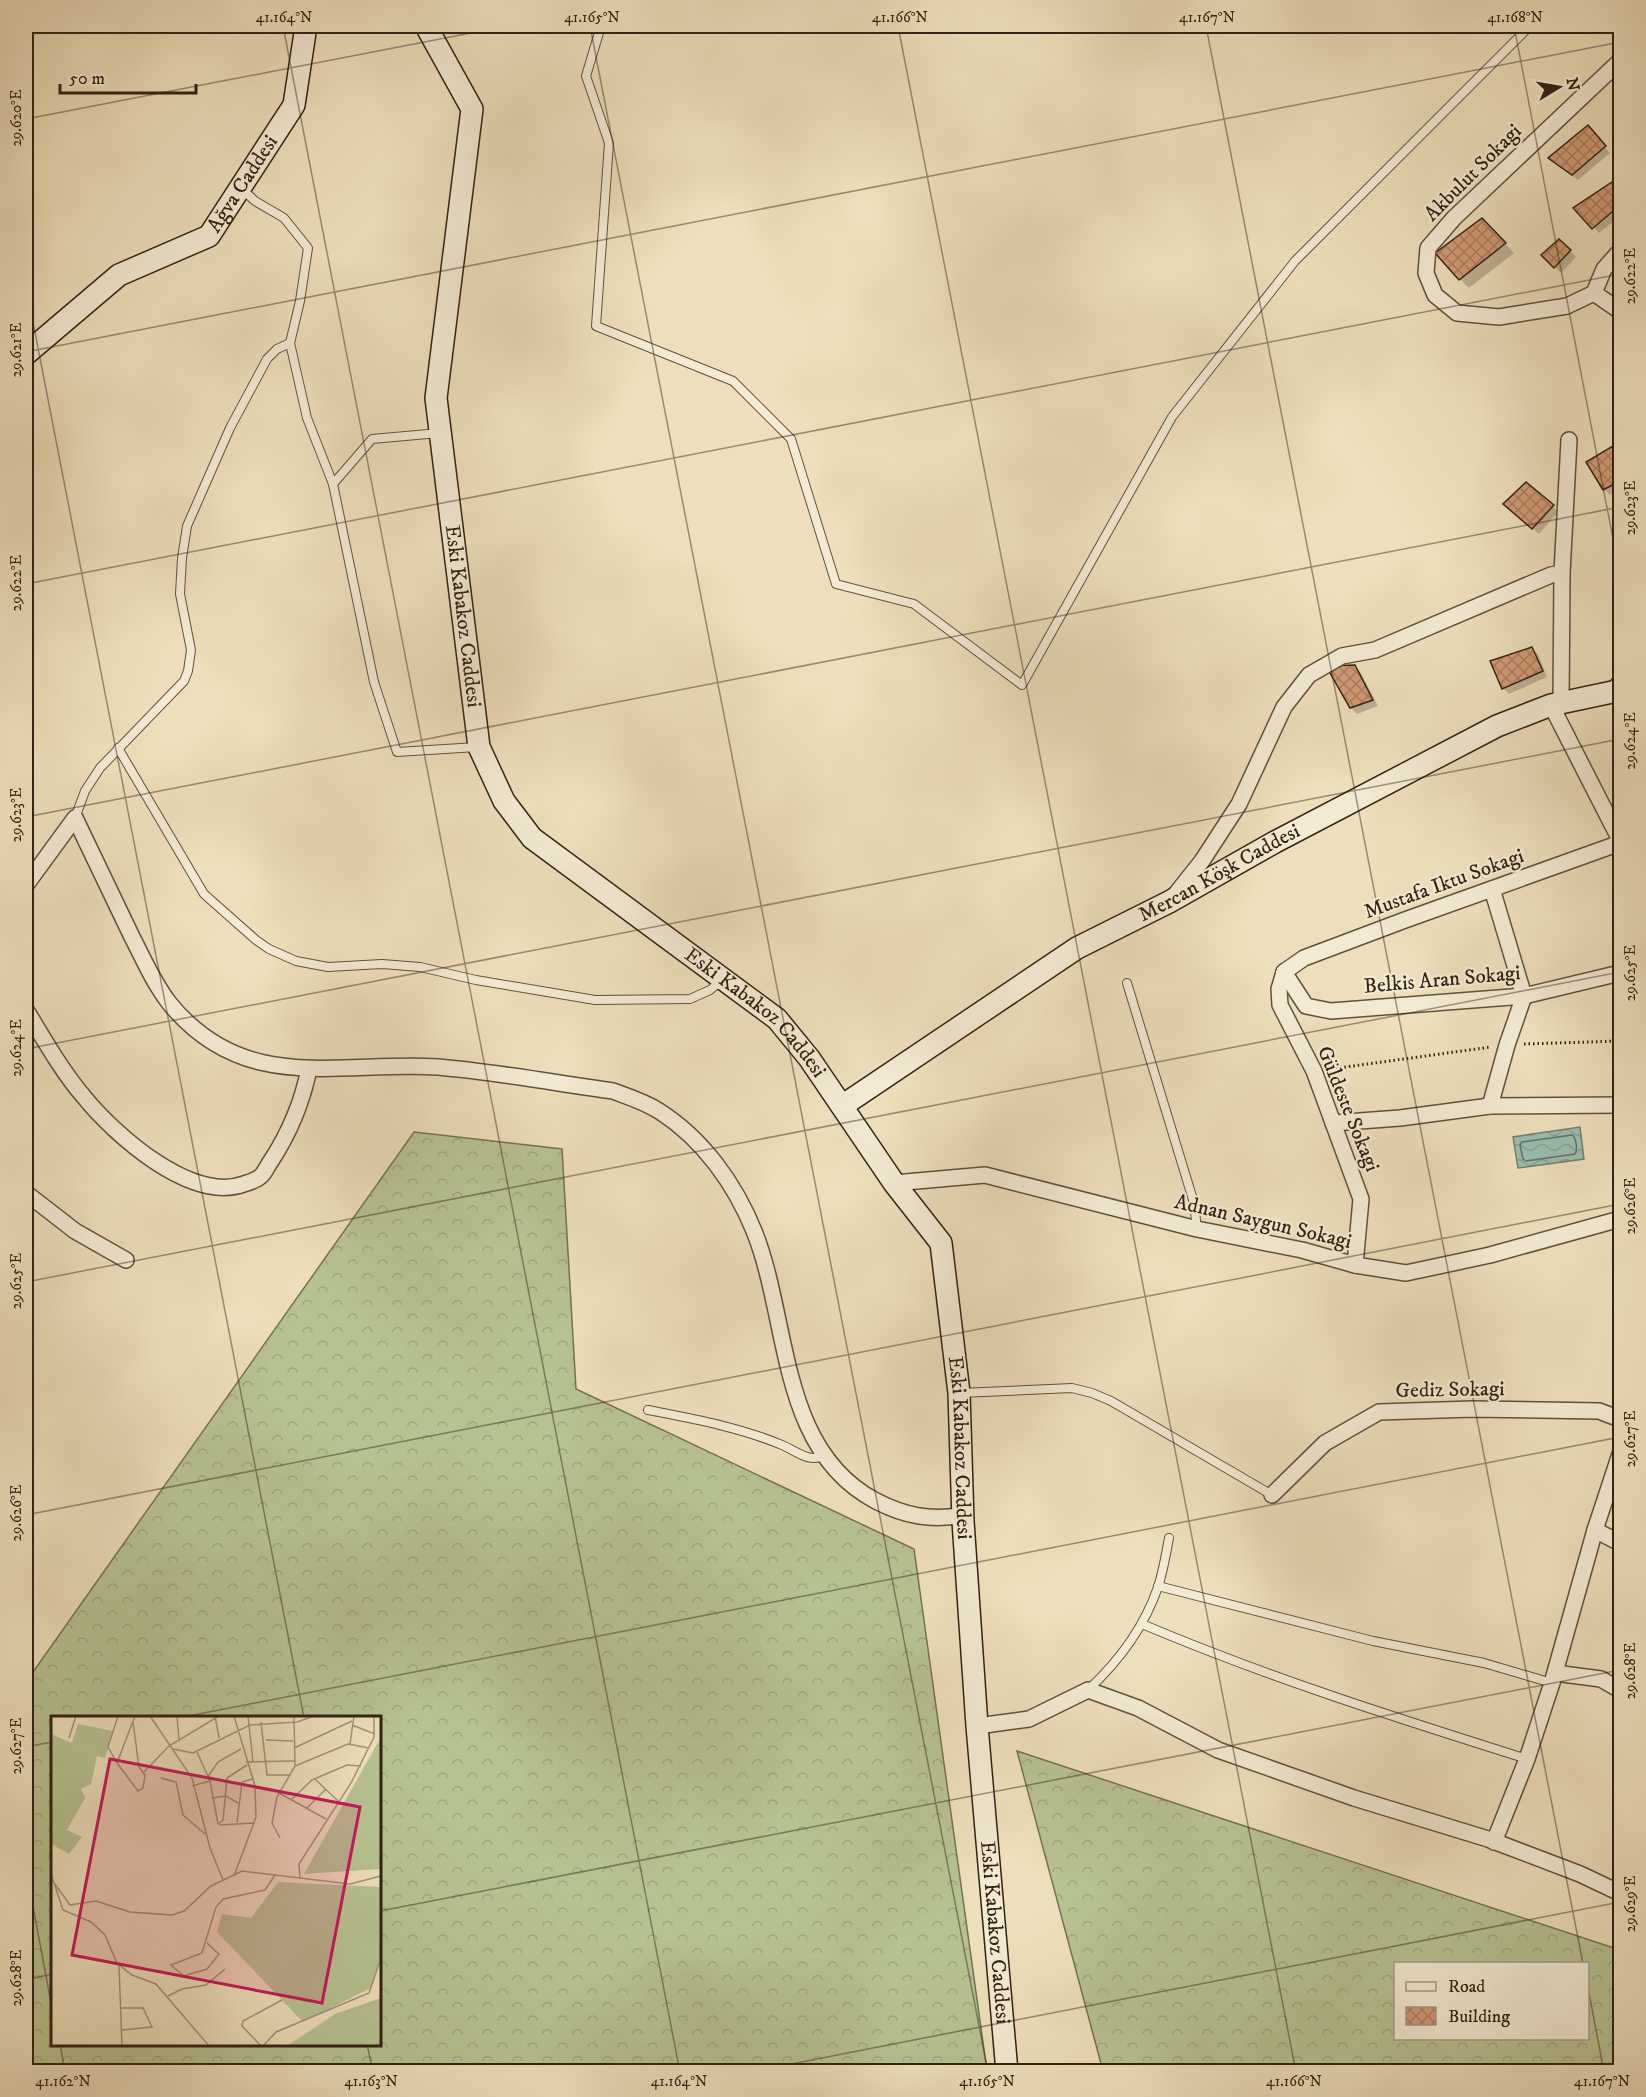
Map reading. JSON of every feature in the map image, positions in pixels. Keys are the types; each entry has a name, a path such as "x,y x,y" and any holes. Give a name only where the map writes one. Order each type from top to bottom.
{"street":[{"name":"Ağva Caddesi","path":"26,354 120,275 209,236 294,105 306,26"},
{"name":"Eski Kabakoz Caddesi","path":"426,26 472,109 436,398 479,747 504,801 532,838 777,1019 809,1058 894,1183 941,1243 959,1393 963,1515 977,1726 1007,2072"},
{"name":"Akbulut Sokagi","path":"1594,293 1567,306 1499,317 1457,313 1435,295 1426,273 1428,248 1454,218 1620,62"},
{"path":"1620,251 1604,268 1594,293 1620,311"},
{"path":"1569,440 1556,704 1620,842"},
{"path":"1169,902 1202,861 1239,804 1284,707 1309,675 1342,656 1375,650 1551,575 1562,573"},
{"name":"Mercan Köşk Caddesi","path":"842,1106 1077,948 1169,902 1275,842 1497,726 1556,704 1617,691 1620,687"},
{"path":"26,885 75,818 152,976 170,1004 191,1026 222,1047 251,1060 268,1065 309,1069 419,1066 449,1068 614,1091 659,1111 686,1131 719,1168 736,1193 754,1231 762,1256 789,1371 810,1431 824,1456 841,1476 865,1495 891,1509 917,1517 943,1519 963,1515"},
{"name":"Mustafa Iktu Sokagi","path":"1284,972 1304,958 1620,842"},
{"path":"1490,1106 1524,996 1492,889"},
{"name":"Belkis Aran Sokagi","path":"1284,972 1306,1006 1331,1011 1524,996 1620,973"},
{"name":"Güldeste Sokagi","path":"1284,972 1279,989 1280,1005 1314,1071 1361,1199 1355,1265"},
{"path":"26,1010 70,1079 101,1116 156,1161 196,1183 207,1186 240,1185 261,1176 293,1123 309,1069"},
{"path":"1333,1123 1400,1118 1490,1106 1620,1106"},
{"name":"Adnan Saygun Sokagi","path":"894,1183 985,1175 1197,1229 1302,1251 1355,1265 1406,1273 1490,1255 1620,1219"},
{"path":"26,1193 75,1231 126,1260"},
{"name":"Gediz Sokagi","path":"1272,1495 1325,1443 1379,1412 1472,1409 1599,1411 1620,1419"},
{"path":"1494,1842 1527,1759 1620,1454"},
{"path":"1595,1530 1620,1543"},
{"path":"1553,1678 1601,1679 1620,1690"},
{"path":"977,1726 1029,1719 1088,1690 1138,1708 1218,1750 1354,1798 1494,1842 1580,1874 1620,1893"}],"lane":[{"path":"601,26 586,76 609,143 596,326 733,381 791,439 836,584 914,604 1022,685 1172,417 1295,261 1530,26"},
{"path":"240,187 255,201 284,218 308,248 300,301 290,343 308,418 333,484 374,682 397,752 479,747"},
{"path":"75,818 92,779 118,748 177,690 188,671 191,650 180,594 187,526 230,428 267,359 277,349 290,343"},
{"path":"333,484 372,439 440,433"},
{"path":"118,748 204,894 256,940 269,949 296,961 328,967 382,964 420,968 594,1000 690,999 710,990 724,978"},
{"path":"1127,983 1194,1203 1197,1229"},
{"path":"959,1393 1072,1389 1092,1393 1111,1401 1272,1495"},
{"path":"648,1410 740,1430 809,1458 824,1456"},
{"path":"1088,1690 1118,1659 1142,1624 1158,1586 1169,1538"},
{"path":"1158,1586 1374,1641 1553,1678"},
{"path":"1142,1624 1193,1646 1376,1711 1527,1759"}],"path":[{"path":"1314,1071 1507,1045 1620,1041"}],"green space":[{"path":"414,1132 562,1149 576,1389 914,1549 987,2071 26,2071 26,1682"},
{"path":"1017,1751 1620,1950 1620,2071 1103,2071"}],"water":[{"path":"1580,1127 1584,1159 1518,1168 1513,1137"}],"building":[{"path":"1588,125 1606,146 1572,175 1548,158"},
{"path":"1615,180 1620,188 1620,205 1592,229 1573,208"},
{"path":"1482,218 1506,243 1459,280 1435,253"},
{"path":"1559,239 1571,250 1554,268 1541,255"},
{"path":"1618,443 1620,481 1603,490 1586,462"},
{"path":"1526,482 1554,505 1532,529 1503,504"},
{"path":"1532,647 1543,671 1502,689 1490,661"},
{"path":"1355,665 1373,700 1350,708 1326,666"}]}
